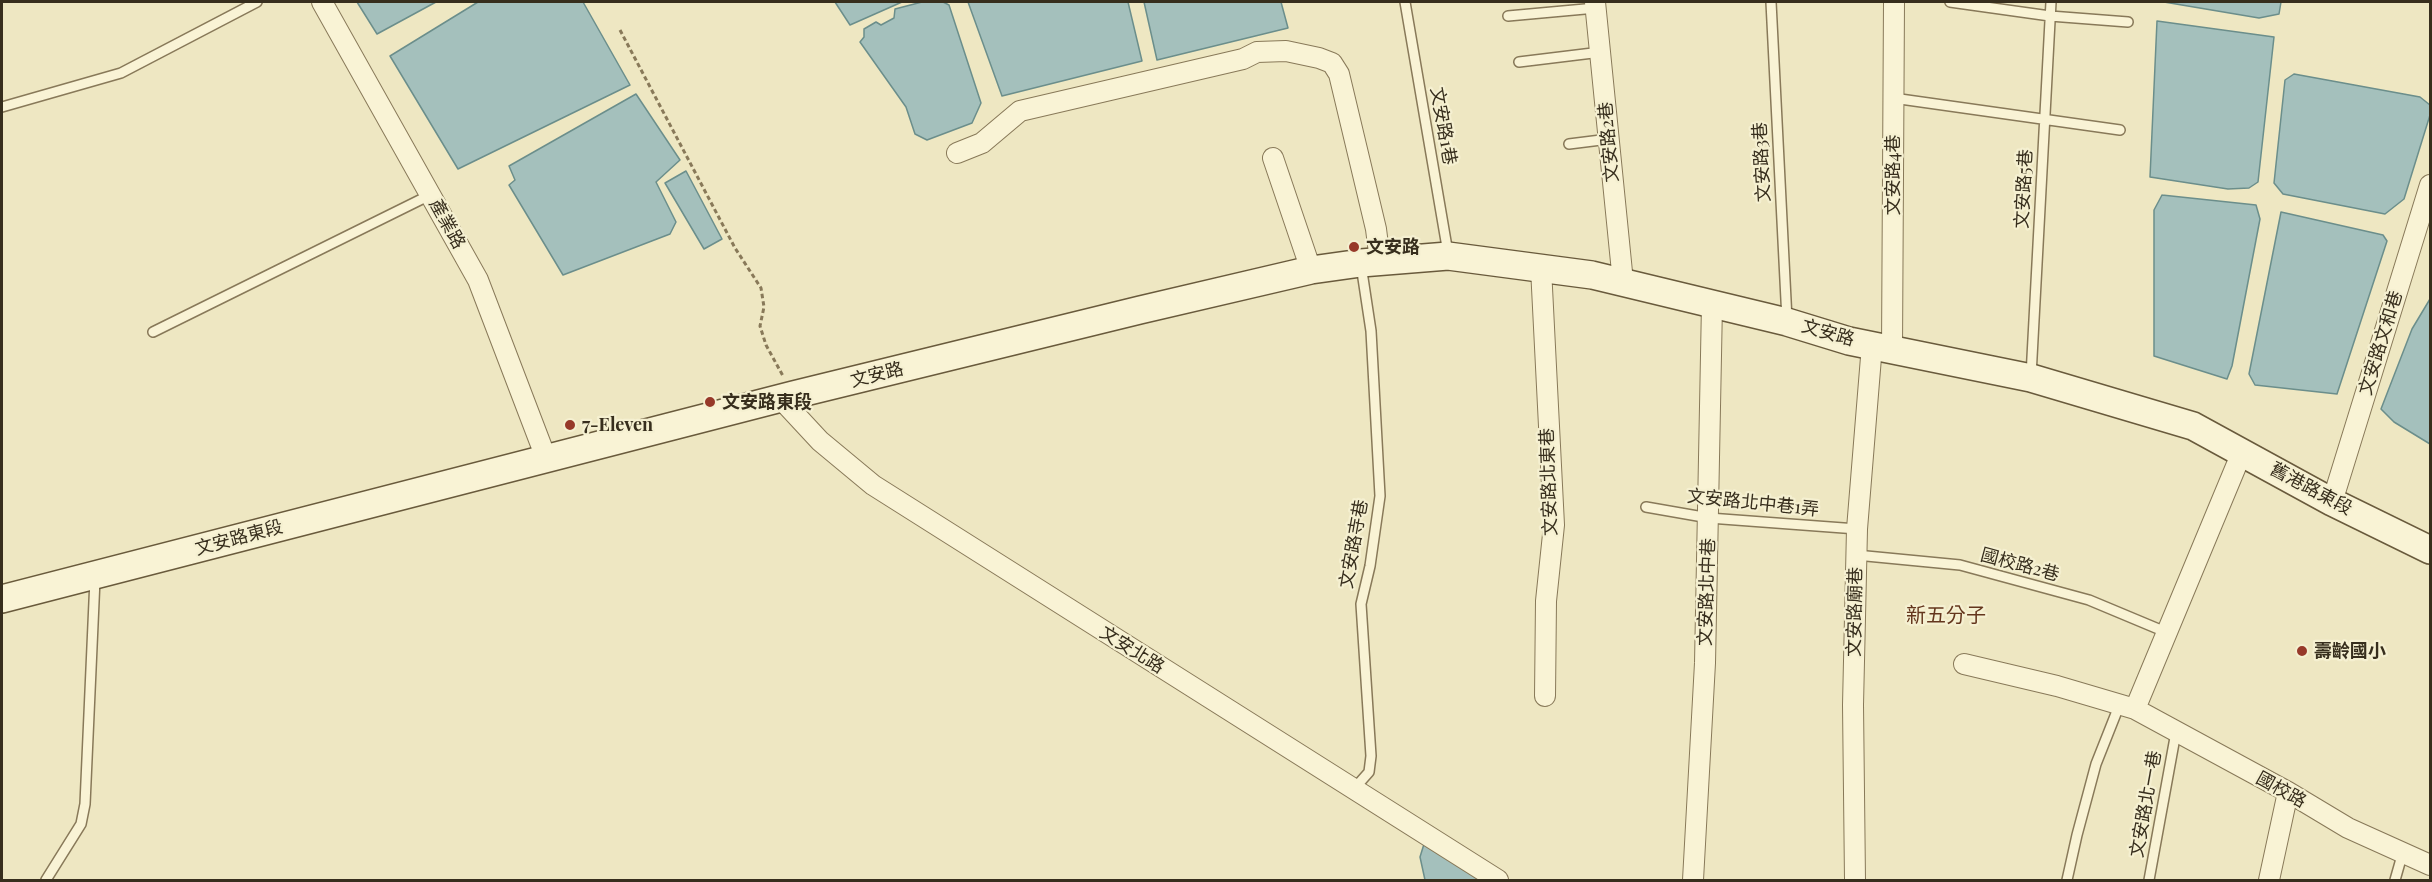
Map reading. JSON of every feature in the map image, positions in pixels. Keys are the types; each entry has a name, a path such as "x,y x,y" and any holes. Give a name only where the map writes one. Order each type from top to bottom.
{"street":[{"name":"產業路","path":"322,2 478,280 546,458"},
{"name":"文安路4巷","path":"1882,347 1893,98 1894,2"},
{"name":"文安路2巷","path":"1595,5 1623,282"},
{"path":"957,153 982,143 1020,111 1243,58 1257,52 1286,51 1319,57 1332,63 1340,74 1376,229 1370,262"},
{"path":"1274,158 1311,270"},
{"name":"文安路文和巷","path":"2332,502 2430,185"},
{"name":"文安路","path":"546,458 1311,270 1370,262 1448,256 1623,282 1787,322 1849,341 2031,378 2193,426"},
{"name":"文安路北東巷","path":"1541,268 1554,525 1546,601 1545,696"},
{"name":"文安路北中巷","path":"1693,880 1705,663 1712,304"},
{"name":"文安路廟巷","path":"1855,880 1853,705 1857,530 1882,347"},
{"name":"文安北路","path":"787,397 820,441 873,485 1498,880"},
{"name":"舊港路東段","path":"2193,426 2332,502 2430,550"},
{"path":"2127,708 2169,633 2242,452"},
{"name":"文安路東段","path":"2,599 546,458"},
{"name":"國校路","path":"1964,664 2057,686 2127,708 2288,792 2348,828 2430,865"},
{"path":"2270,880 2288,792"}],"lane":[{"path":"2,107 121,73 257,2"},
{"name":"文安路1巷","path":"1405,2 1448,256"},
{"name":"文安路3巷","path":"1771,2 1787,322"},
{"path":"1950,2 2050,16 2127,22"},
{"name":"文安路5巷","path":"2031,378 2051,2"},
{"path":"1508,16 1595,5"},
{"path":"1518,62 1601,52"},
{"path":"1893,98 1923,100 2120,130"},
{"path":"1569,144 1609,139"},
{"path":"153,332 430,195"},
{"name":"文安路寺巷","path":"1353,790 1369,772 1371,756 1360,604 1372,556 1380,496 1371,331 1370,262"},
{"name":"文安路北中巷1弄","path":"1646,507 1709,518 1857,530"},
{"name":"國校路2巷","path":"1856,555 1960,566 2089,600 2169,633"},
{"path":"46,880 81,824 85,804 95,575"},
{"path":"2067,880 2097,765 2127,708"},
{"name":"文安路北一巷","path":"2149,880 2176,732"},
{"path":"2395,880 2403,852"}],"path":[{"path":"620,30 735,248 761,288 764,307 760,326 787,397"}],"water":[{"path":"357,2 436,2 377,34"},
{"path":"478,2 583,2 630,85 458,169 390,56"},
{"path":"835,2 902,2 850,25"},
{"path":"922,2 943,2 949,5 981,103 972,123 927,140 915,134 906,107 860,42 864,37 864,29 876,22 881,25 894,18 895,9"},
{"path":"968,2 1128,2 1142,61 1002,96"},
{"path":"1144,2 1281,2 1288,28 1157,60"},
{"path":"2164,2 2281,2 2279,14 2259,18"},
{"path":"2157,21 2274,37 2258,182 2249,188 2228,189 2150,177"},
{"path":"2294,74 2420,97 2430,105 2430,115 2404,199 2385,214 2283,194 2274,183 2285,80"},
{"path":"636,94 680,160 656,182 676,222 670,234 563,275 509,185 515,180 509,166"},
{"path":"686,171 722,239 704,249 665,183"},
{"path":"2162,195 2256,205 2260,219 2232,366 2227,379 2154,356 2154,210"},
{"path":"2281,212 2383,235 2387,241 2337,394 2255,385 2249,374"},
{"path":"2430,299 2430,444 2394,422 2381,409 2412,329"},
{"path":"1424,844 1482,880 1425,880 1420,857"}],"place":[{"name":"文安路","path":"1354,247"},
{"name":"文安路東段","path":"710,402"},
{"name":"7-Eleven","path":"570,425"},
{"name":"壽齡國小","path":"2302,651"}],"district":[{"name":"新五分子","path":"1946,616"}]}
